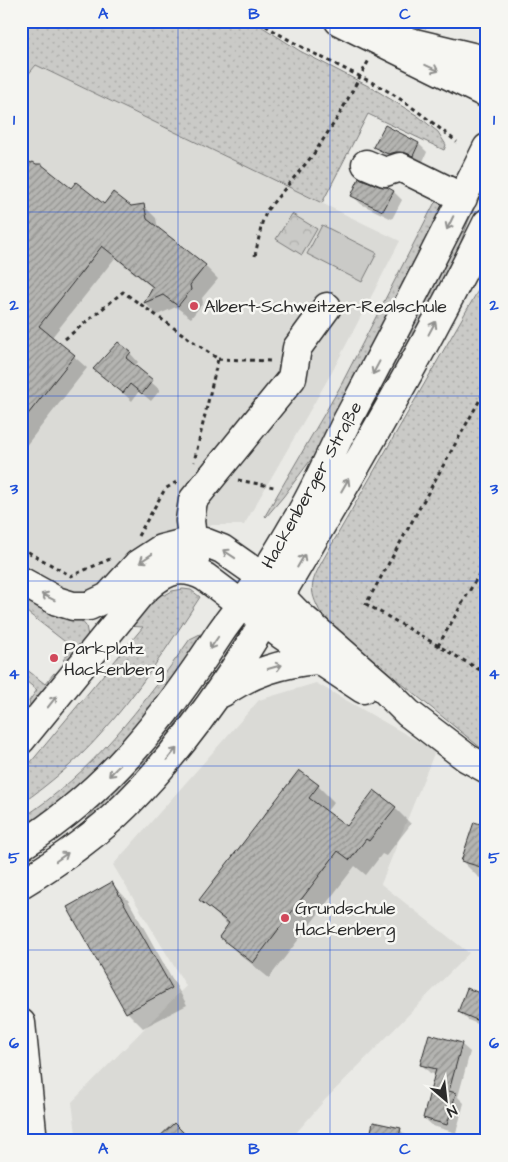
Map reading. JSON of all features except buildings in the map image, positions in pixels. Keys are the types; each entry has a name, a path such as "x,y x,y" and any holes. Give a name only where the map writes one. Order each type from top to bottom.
{"street":[{"path":"340,22 487,94"},
{"path":"340,22 477,58 487,63"},
{"name":"Hackenberger Straße","path":"21,884 77,847 125,806 154,776 217,697 265,622 271,586 298,517 429,267 487,148"},
{"path":"366,164 385,172 400,167 463,198"},
{"name":"Hackenberger Straße","path":"21,846 69,813 130,755 169,708 242,604 271,586 386,413 487,223"},
{"path":"198,573 190,521 193,500 292,378 297,348 326,307"},
{"path":"77,607 97,603 108,597 138,564 168,546 192,541 204,542 222,549 271,586 297,613 381,686 408,713 467,758 487,769"},
{"path":"21,740 140,594 156,579 170,572 183,571 198,573 220,587 318,660 372,695 408,713"},
{"path":"21,581 48,598 85,611 103,638"},
{"path":"217,697 236,684 279,665 318,660"},
{"path":"21,1023 33,1141"},
{"path":"21,1137 28,1141"}],"path":[{"path":"259,21 295,44 388,92 421,113 457,142"},
{"path":"255,256 262,223 267,210 313,154 338,117 380,42"},
{"path":"65,339 123,292 218,359 265,359 295,366"},
{"path":"194,462 218,359"},
{"path":"487,387 366,604 487,674"},
{"path":"133,544 165,489 185,476"},
{"path":"21,548 72,576 112,558"},
{"path":"438,646 487,560"}],"shaded area":[{"name":"Albert-Schweitzer-Realschule","path":"36,65 400,241 332,372 244,525 205,525 172,530 148,539 107,582 94,591 77,593 68,591 21,562 21,83"},
{"name":"Grundschule Hackenberg","path":"316,683 435,751 381,884 469,953 324,1101 289,1141 77,1141 72,1102 186,986 113,865 259,700"}],"green space":[{"path":"21,21 253,21 300,51 374,89 418,116 438,132 446,145 444,150 368,114 322,203 36,65 21,83"},
{"path":"487,180 468,222 446,283 324,496"},
{"path":"437,201 450,202 324,442 266,517 340,387"},
{"path":"292,214 317,229 302,255 276,239"},
{"path":"322,225 377,253 362,282 307,254"},
{"path":"487,275 487,753 326,622 315,601 312,586 328,551"},
{"path":"191,590 200,597 140,686 99,736 72,763 21,804 21,774 143,627 126,626 157,593 165,595 172,591"},
{"path":"21,592 80,619 86,626 88,636 70,663 63,660 73,648 23,609 21,610"},
{"path":"200,634 204,635 129,742 21,836 21,819 47,801 93,760 134,714 190,639"},
{"path":"223,647 227,649 137,781 75,837 21,868 76,830 87,819 114,788"},
{"path":"21,665 45,684 54,673 57,675 33,706 30,705 29,701 37,690 21,677"}],"place":[{"name":"Albert-Schweitzer-Realschule","path":"194,306"},
{"name":"Parkplatz Hackenberg","path":"54,658"},
{"name":"Grundschule Hackenberg","path":"285,918"}]}
